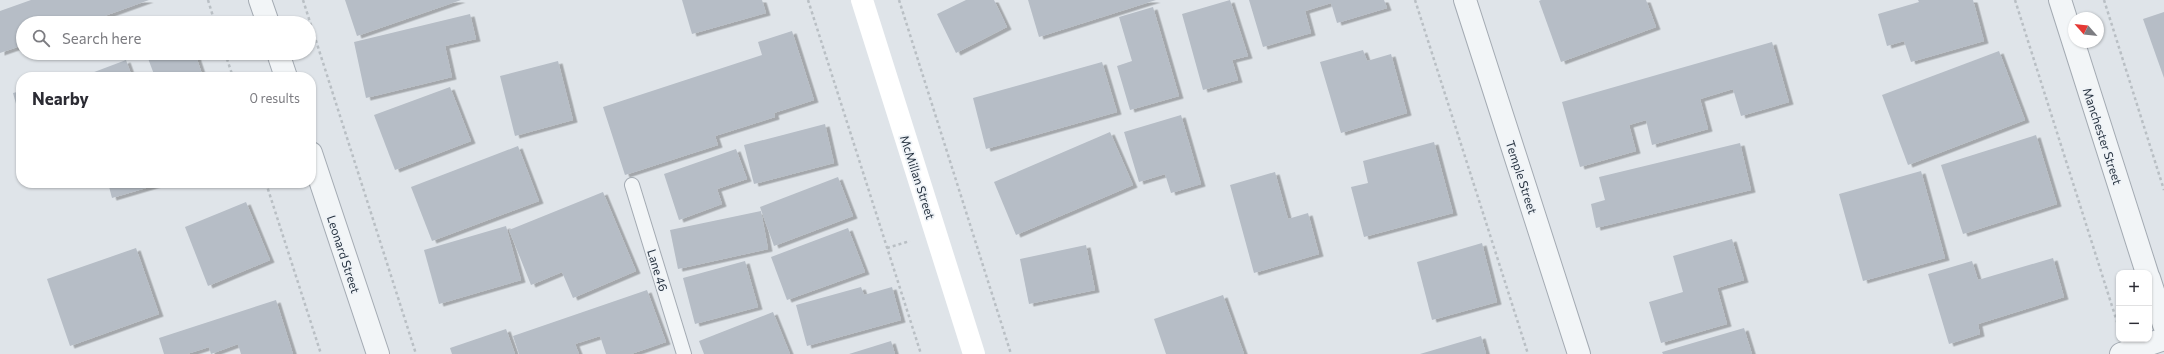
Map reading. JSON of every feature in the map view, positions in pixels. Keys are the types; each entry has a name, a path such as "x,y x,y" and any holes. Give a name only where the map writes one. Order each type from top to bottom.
{"main road":[{"name":"McMillan Street","path":"862,0 974,354"}],"street":[{"path":"260,0 266,16"},
{"name":"Temple Street","path":"1465,0 1579,354"},
{"name":"Manchester Street","path":"2060,0 2146,270"},
{"path":"280,60 284,72"},
{"name":"Leonard Street","path":"316,168 378,354"},
{"path":"2152,287 2164,325"},
{"path":"2120,354 2164,339"}],"lane":[{"name":"Lane 46","path":"632,185 684,354"}],"path":[{"path":"208,0 213,16"},
{"path":"303,0 308,16"},
{"path":"808,0 921,354"},
{"path":"899,0 1011,354"},
{"path":"1415,0 1528,354"},
{"path":"2015,0 2116,320"},
{"path":"2104,0 2164,190"},
{"path":"316,41 416,354"},
{"path":"227,60 231,72"},
{"path":"268,188 321,354"}],"building":[{"path":"31,0 149,0 104,16 16,16 16,47 0,53 0,11"},
{"path":"345,0 461,0 357,36"},
{"path":"682,0 762,0 766,13 692,34"},
{"path":"966,0 994,0 1007,27 956,53 937,14"},
{"path":"1028,0 1156,0 1039,37"},
{"path":"1230,0 1248,56 1232,60 1238,80 1203,90 1182,14"},
{"path":"1249,0 1384,0 1387,8 1337,23 1331,3 1305,11 1311,33 1263,47"},
{"path":"1646,0 1656,27 1561,62 1539,1"},
{"path":"1918,0 1973,0 1984,41 1911,62 1904,41 1887,46 1878,14 1919,2"},
{"path":"1153,7 1179,96 1130,110 1117,66 1132,61 1119,17"},
{"path":"2164,12 2164,78 2143,19"},
{"path":"470,14 476,39 445,46 452,77 366,98 354,42"},
{"path":"792,31 814,100 774,113 775,117 715,136 718,145 625,175 603,107 762,55 758,42"},
{"path":"1772,42 1789,102 1741,116 1733,89 1700,99 1708,129 1652,145 1646,120 1629,125 1636,151 1580,167 1562,102"},
{"path":"1363,50 1367,61 1391,54 1407,113 1341,133 1320,62"},
{"path":"1999,51 2025,120 1908,165 1882,95"},
{"path":"126,60 130,72 94,72"},
{"path":"149,60 197,60 201,72 153,72"},
{"path":"558,61 573,120 515,136 500,76"},
{"path":"1102,62 1117,112 986,149 973,98"},
{"path":"450,87 471,141 395,170 374,115"},
{"path":"16,92 16,104 13,93"},
{"path":"1181,115 1201,184 1171,193 1165,174 1139,182 1124,132"},
{"path":"825,124 834,163 754,184 744,145"},
{"path":"1110,132 1133,185 1016,235 994,182"},
{"path":"2036,135 2057,204 1963,234 1941,165"},
{"path":"1434,142 1453,213 1364,237 1351,187 1368,183 1363,161"},
{"path":"1740,143 1751,190 1596,228 1591,204 1605,200 1599,177"},
{"path":"518,146 539,201 432,241 411,187"},
{"path":"736,149 747,179 717,189 722,204 679,220 664,174"},
{"path":"1921,171 1945,258 1863,281 1839,194"},
{"path":"1275,172 1288,219 1308,213 1319,254 1254,273 1230,185"},
{"path":"838,177 853,216 774,246 760,207"},
{"path":"109,188 146,188 112,198"},
{"path":"603,192 636,271 573,298 562,272 531,285 509,230"},
{"path":"246,202 270,260 208,286 185,227"},
{"path":"761,211 768,249 678,269 670,230"},
{"path":"506,226 521,280 439,304 424,250"},
{"path":"848,228 865,272 787,300 771,257"},
{"path":"1732,239 1744,280 1717,288 1727,324 1661,343 1649,302 1683,292 1673,256"},
{"path":"1482,243 1497,302 1432,320 1417,262"},
{"path":"1086,245 1095,290 1029,304 1020,259"},
{"path":"136,248 159,314 70,346 47,279"},
{"path":"2053,258 2064,297 1978,324 1980,334 1949,344 1928,274 1972,261 1978,280"},
{"path":"745,261 758,307 695,324 683,278"},
{"path":"861,287 864,295 892,287 901,320 807,346 796,305"},
{"path":"647,290 666,342 631,354 606,354 600,336 575,344 579,354 519,354 513,336"},
{"path":"1223,295 1244,354 1166,354 1154,319"},
{"path":"276,300 293,354 241,354 238,344 211,354 209,347 187,354 164,354 159,338"},
{"path":"773,312 790,354 704,354 699,341"},
{"path":"1744,328 1752,354 1663,354 1662,352"},
{"path":"506,329 515,354 452,354 450,348"},
{"path":"1481,336 1486,354 1420,354"},
{"path":"891,341 895,354 849,354"}]}
